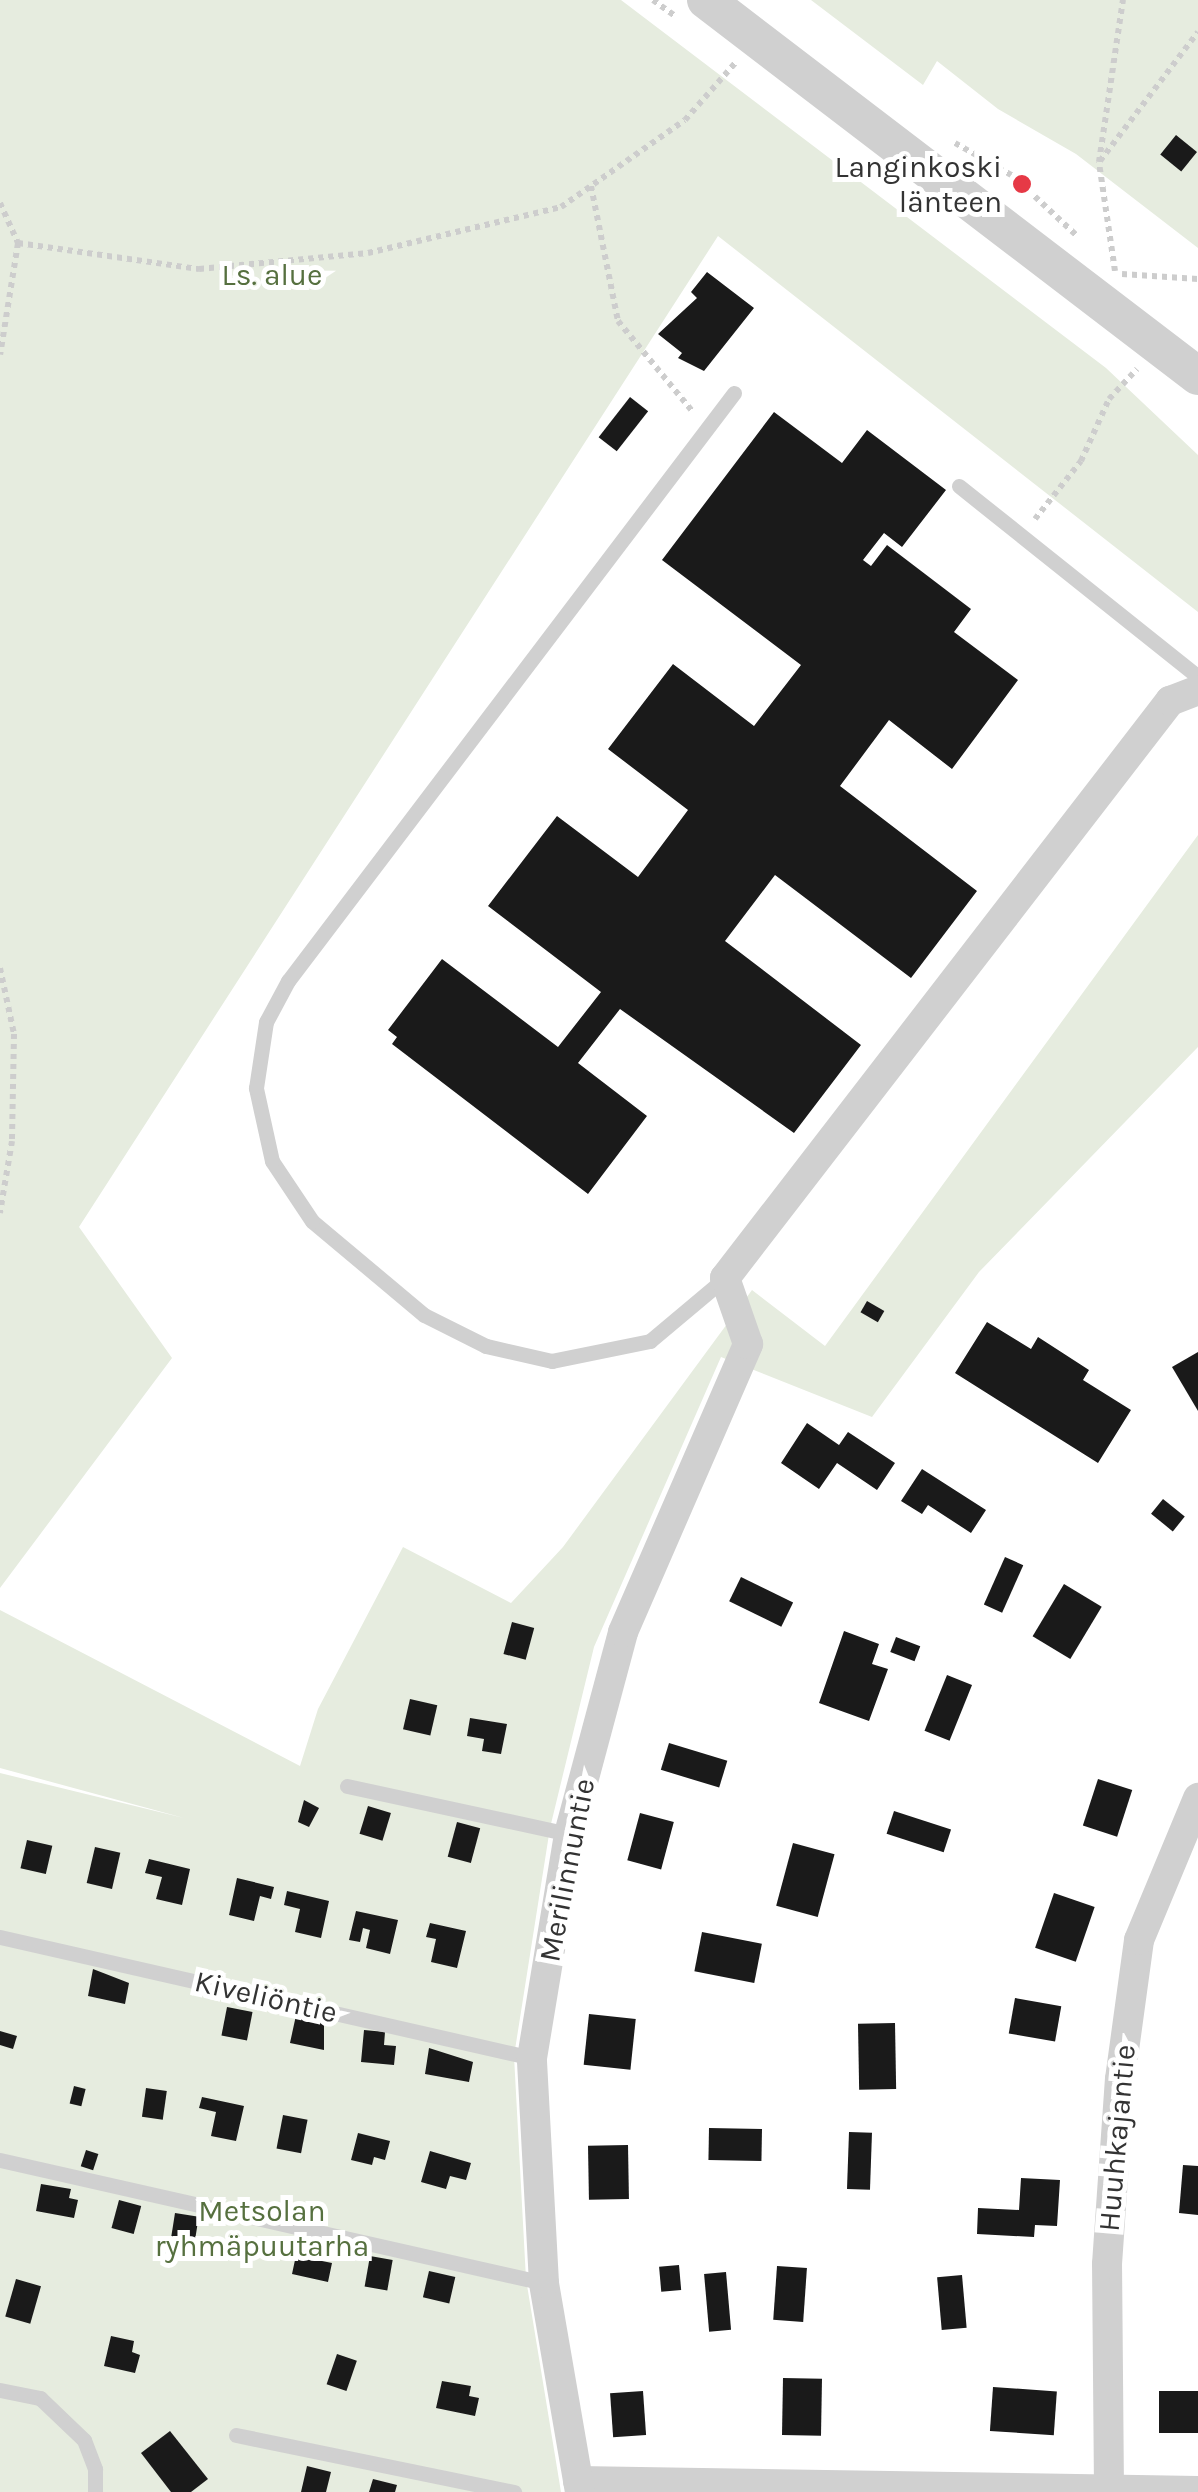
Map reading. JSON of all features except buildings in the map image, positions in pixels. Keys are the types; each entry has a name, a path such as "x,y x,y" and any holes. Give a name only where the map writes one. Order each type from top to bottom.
{"street":[{"path":"706,0 1198,376"},
{"path":"725,1278 1184,696"},
{"name":"Merilinnuntie","path":"579,2486 544,2283 532,2058 569,1834 623,1632 748,1344 725,1278"},
{"name":"Huuhkajantie","path":"1108,2490 1107,2264 1120,2079 1139,1940 1198,1798"},
{"path":"579,2486 1198,2491"}],"lane":[{"path":"725,1278 650,1341 552,1361 486,1346 424,1315 312,1221 272,1161 256,1088 266,1022 288,981 734,393"},
{"path":"960,486 1198,677"},
{"path":"347,1786 569,1834"},
{"name":"Kiveliöntie","path":"0,1937 532,2058"},
{"path":"0,2160 544,2283"},
{"path":"0,2390 40,2398 84,2440 95,2469 95,2492"},
{"path":"236,2434 514,2492"}],"path":[{"path":"1124,0 1099,162 1116,274 1198,279"},
{"path":"1099,162 1198,32"},
{"path":"18,243 199,269 349,255 561,207 685,120 736,62"},
{"path":"590,186 618,321 641,356 708,428"},
{"path":"0,204 18,243 0,354"},
{"path":"1022,536 1082,461 1109,399 1137,368"},
{"path":"0,968 14,1034 12,1141 0,1213"}],"green space":[{"name":"Ls. alue","path":"0,0 621,0 1106,368 1198,455 1198,612 718,236 79,1227 172,1358 0,1588"},
{"path":"811,0 1198,0 1198,248 1076,154 998,109 937,61 923,85"},
{"name":"Metsolan ryhmäpuutarha","path":"1198,835 1198,1047 979,1272 872,1417 721,1357 594,1647 550,1828 514,2056 526,2279 561,2492 0,2492 0,1773 184,1818 0,1768 0,1610 300,1766 318,1709 403,1547 511,1603 563,1547 752,1290 825,1346"}],"place":[{"name":"Langinkoski länteen","path":"1022,184"}]}
